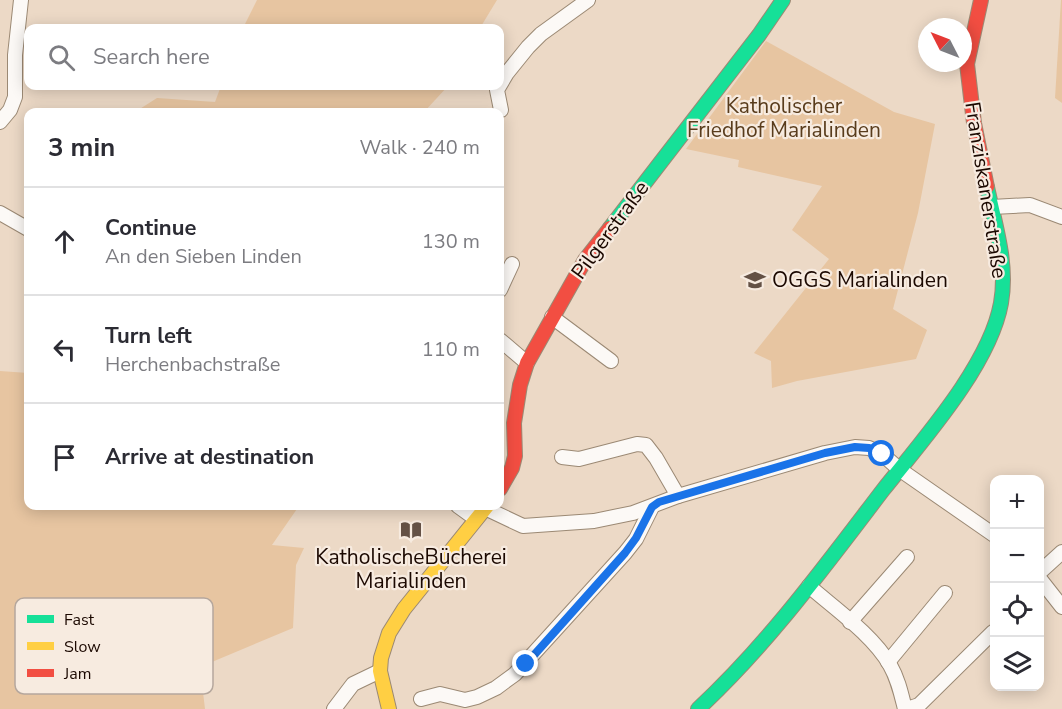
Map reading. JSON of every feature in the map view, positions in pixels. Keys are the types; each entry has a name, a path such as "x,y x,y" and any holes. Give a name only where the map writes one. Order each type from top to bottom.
{"main road":[{"name":"Pilgerstraße","path":"504,482 512,468 515,456 514,423 527,363 552,317 585,260 759,35 783,0"},
{"name":"Franziskanerstraße","path":"698,709 728,681 808,586 972,373 993,333 1001,303 1003,269 974,123 967,64 981,0"},
{"path":"389,709 380,671 385,644 394,624 484,510"}],"street":[{"path":"0,122 10,110 15,97 15,56 21,0"},
{"path":"504,79 518,58 541,34 588,0"},
{"path":"497,90 501,108"},
{"path":"992,207 1030,204 1062,217"},
{"path":"0,213 24,227"},
{"path":"504,281 512,264"},
{"path":"552,317 611,361"},
{"path":"504,343 527,363"},
{"path":"562,457 579,459 637,444 646,445 678,496"},
{"path":"492,510 523,526 594,521 633,513 678,496 825,453 855,447 869,448 882,454 899,469 990,532"},
{"path":"421,699 441,694 465,700 477,697 496,688 515,674 625,553 636,538 652,507"},
{"path":"464,510 476,519"},
{"path":"1044,568 1062,552"},
{"path":"850,622 907,557"},
{"path":"1043,583 1062,607"},
{"path":"808,586 850,622 888,662 899,685 906,709 919,705 990,636"},
{"path":"888,662 945,593"},
{"path":"334,709 353,684 380,671"}],"green space":[{"path":"257,0 497,0 482,24 245,24"},
{"path":"1062,0 1062,103 1055,98"},
{"name":"Katholischer Friedhof Marialinden","path":"766,41 894,112 935,124 918,213 893,309 927,330 916,359 797,381 772,388 771,361 754,353 829,259 792,230 822,186 738,167 739,160 686,149"},
{"path":"220,90 444,90 428,108 141,108 157,98 215,102"},
{"path":"0,371 24,373 24,510 296,510 272,545 304,548 296,565 293,628 213,662 213,598 15,598 15,694 203,694 205,709 0,709"}],"traffic: fast":[{"path":"610,228 759,35 783,0"},
{"path":"698,709 748,658 817,576 935,426 983,351 994,327 1003,288 1000,245 987,187"}],"traffic: slow":[{"path":"389,709 380,671 381,658 389,633 404,609 484,510"}],"traffic: jam":[{"path":"981,0 967,64 974,123 987,187"},
{"path":"504,482 512,468 515,456 514,423 520,385 527,363 585,260 610,228"}],"place":[{"name":"OGGS Marialinden","path":"755,280"},
{"name":"KatholischeBücherei Marialinden","path":"411,530"}],"route":[{"path":"526,664 625,553 636,538 646,515 659,502 825,453 855,447 869,448 882,454"}]}
